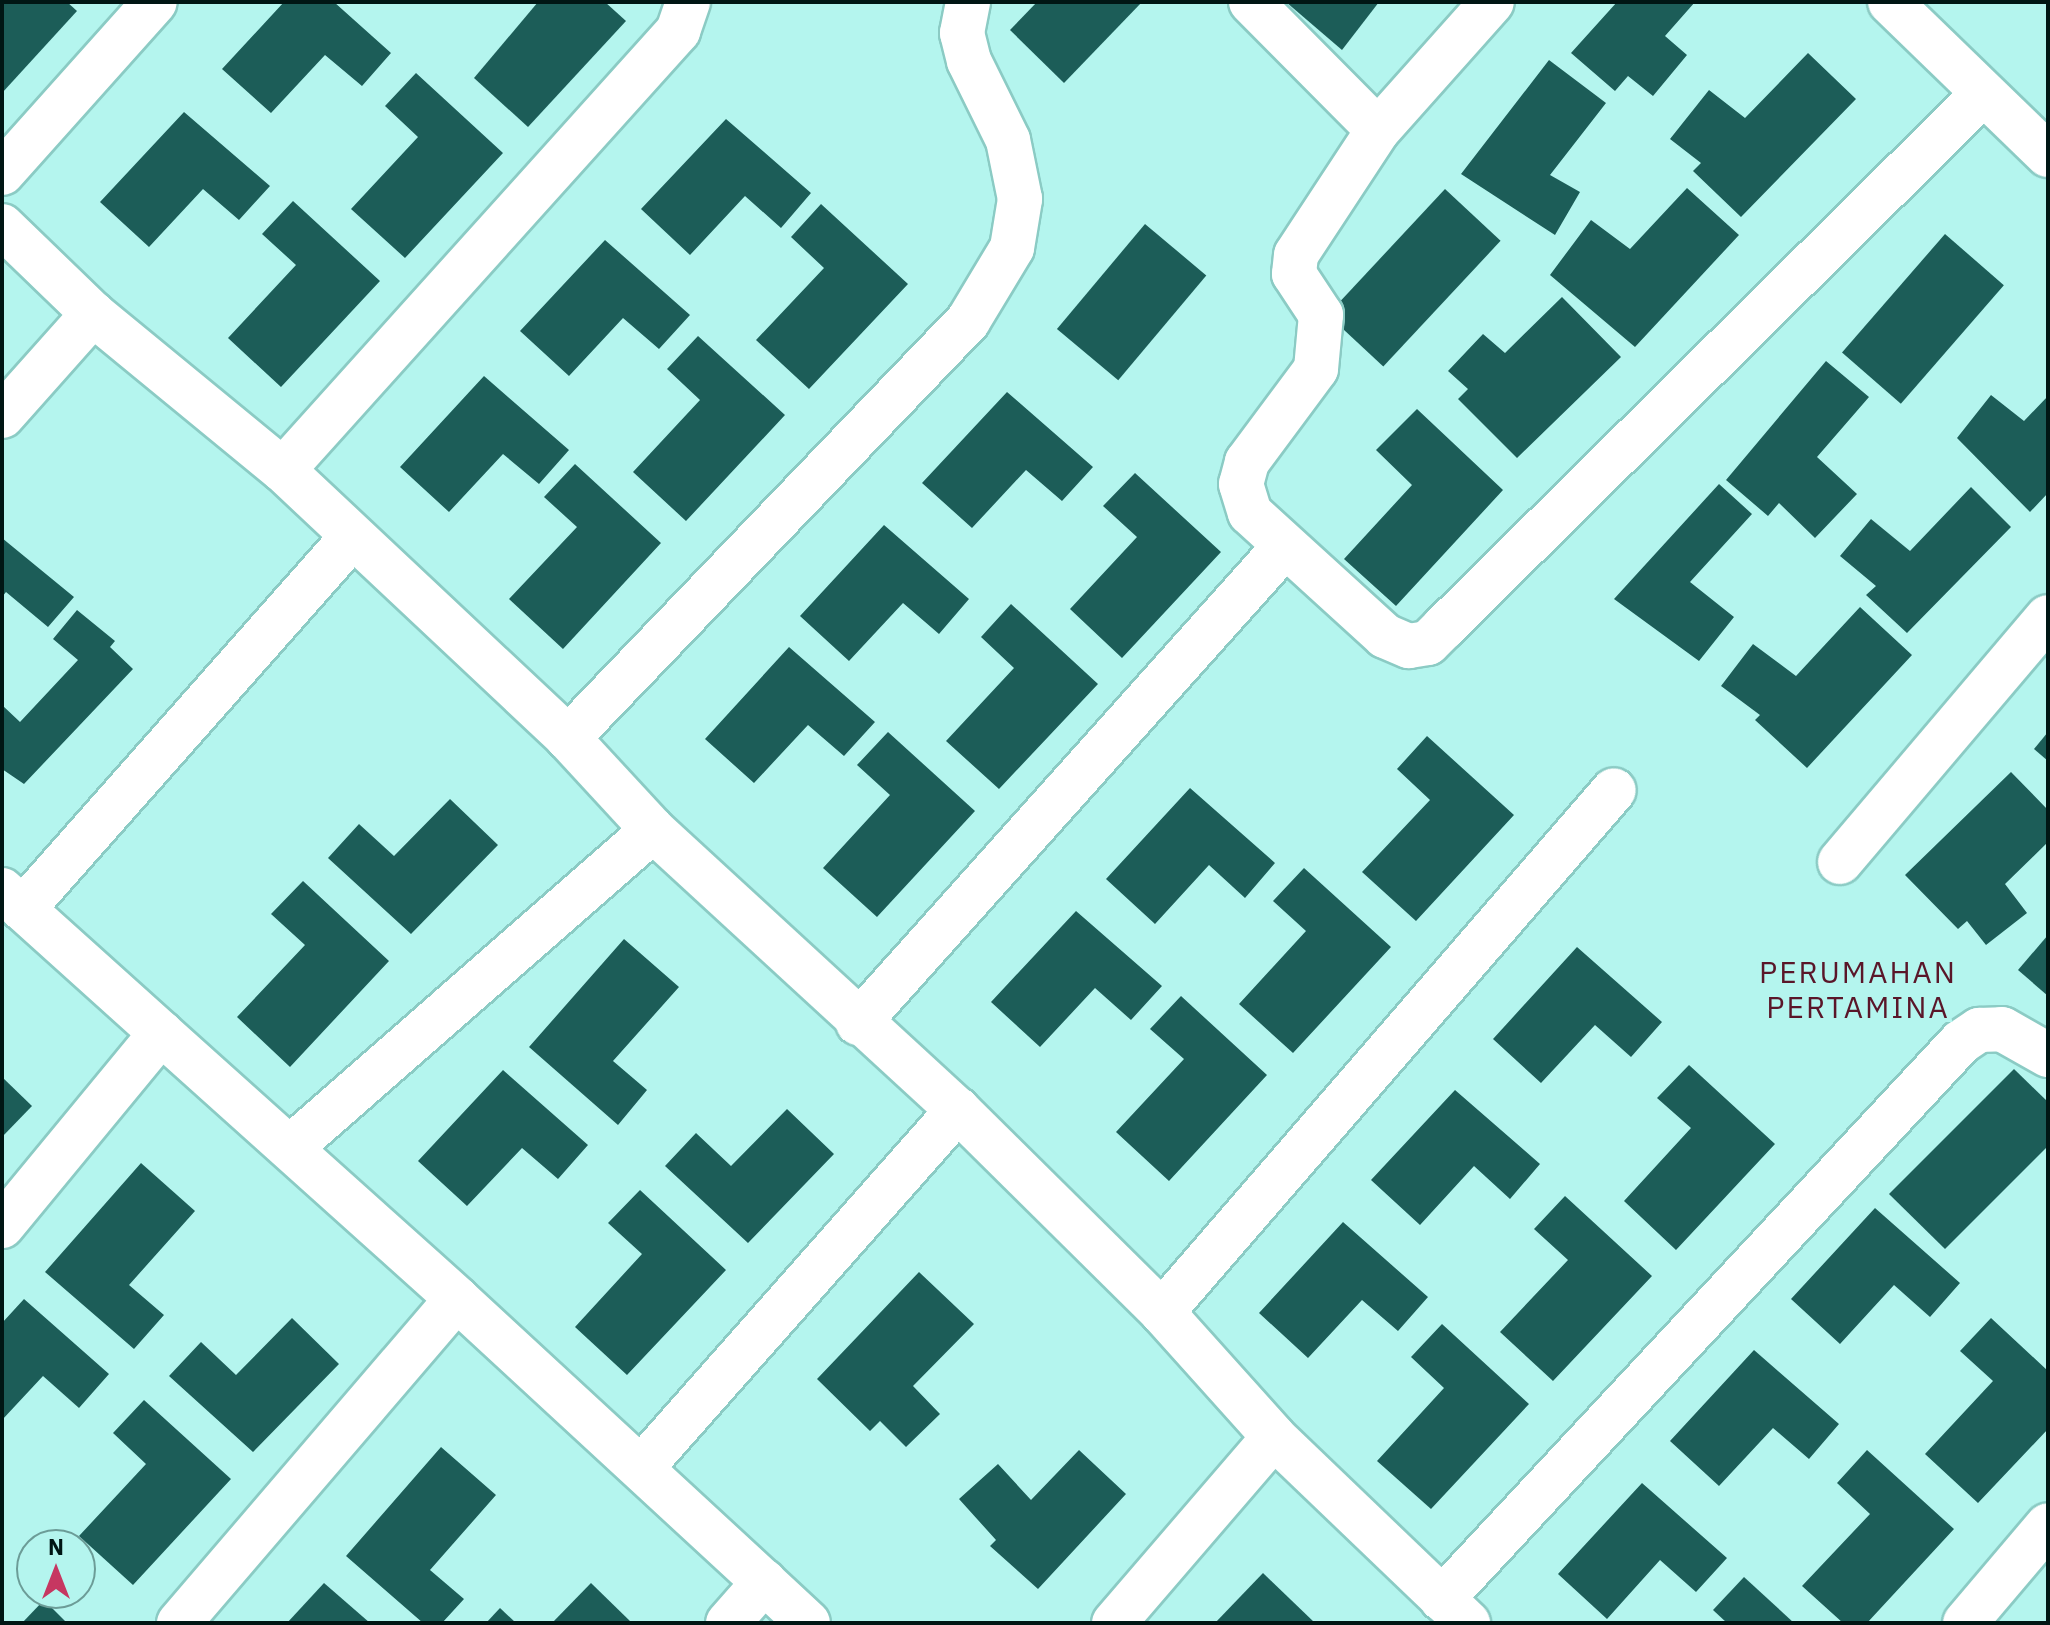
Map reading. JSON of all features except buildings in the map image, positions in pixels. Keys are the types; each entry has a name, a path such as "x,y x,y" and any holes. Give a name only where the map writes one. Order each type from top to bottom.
{"street":[{"path":"2,173 155,2"},
{"path":"283,470 678,31 688,2"},
{"path":"568,738 968,321 1012,248 1020,199 1008,140 969,61 962,33 968,2"},
{"path":"1251,2 1378,130"},
{"path":"1492,2 1378,130 1296,255 1294,274 1321,315 1316,369 1247,462 1241,484 1250,513 1385,636 1409,646 1428,643 1983,94"},
{"path":"1902,6 1983,94 2048,155"},
{"path":"2,226 93,314 283,470 568,738 653,830 858,1023 958,1110 1162,1312 1274,1437 1455,1611 1961,1042 1979,1030 2002,1029 2048,1055"},
{"path":"2,416 93,314"},
{"path":"352,537 12,900 291,1147 808,1623"},
{"path":"858,1023 1285,546"},
{"path":"1840,862 2048,617"},
{"path":"1162,1312 1614,790"},
{"path":"291,1147 653,830"},
{"path":"2,1226 161,1033"},
{"path":"642,1467 958,1110"},
{"path":"179,1623 457,1299"},
{"path":"1114,1623 1274,1437"},
{"path":"1965,1623 2048,1525"},
{"path":"728,1623 764,1582"}],"district":[{"name":"PERUMAHAN PERTAMINA","path":"1858,989"}]}
